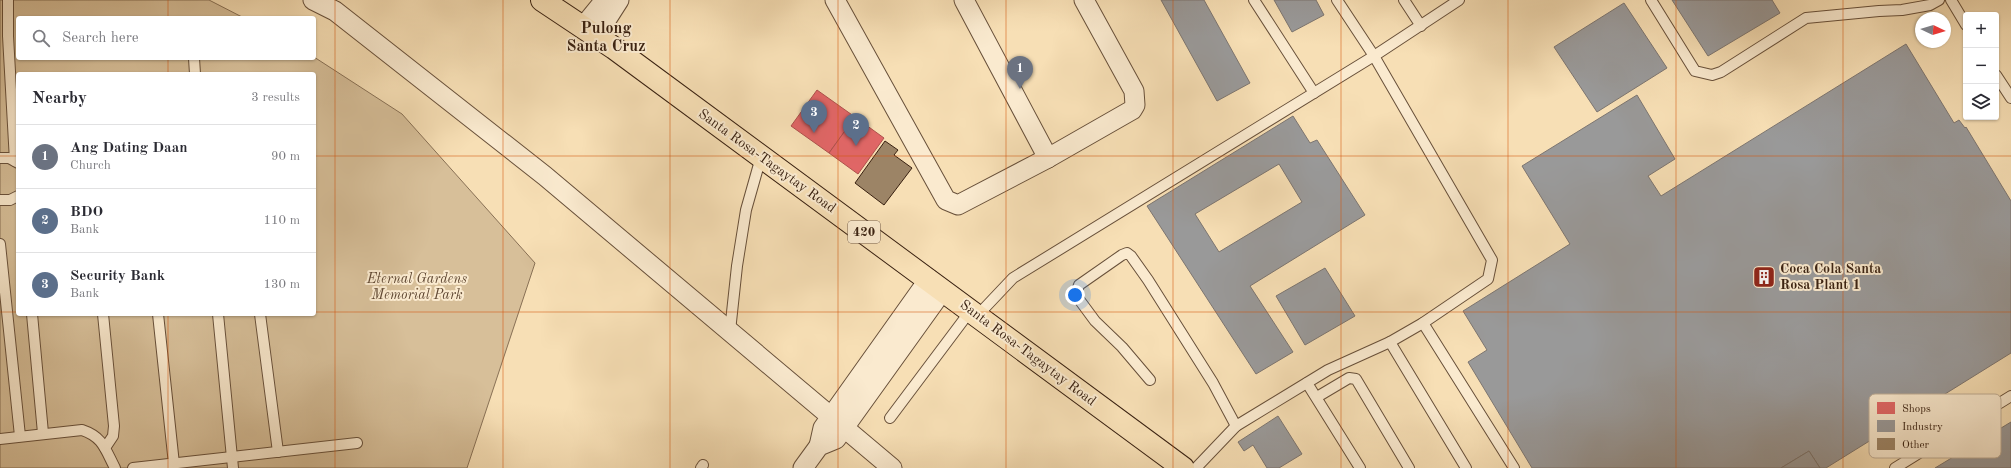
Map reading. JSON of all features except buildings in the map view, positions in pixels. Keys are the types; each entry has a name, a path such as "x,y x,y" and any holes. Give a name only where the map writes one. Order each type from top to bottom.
{"main road":[{"name":"Santa Rosa-Tagaytay Road","path":"542,0 589,31 761,156 1183,468"}],"street":[{"path":"312,0 335,11 545,176 892,468"},
{"path":"589,31 605,0"},
{"path":"589,31 619,0"},
{"path":"835,0 949,202 958,205 1048,158 1132,110 1135,104 1134,90 1084,0"},
{"path":"964,0 1048,158"},
{"path":"803,468 820,446 836,439 837,422 936,284"}],"lane":[{"path":"8,0 8,36 16,148"},
{"path":"1254,0 1314,93"},
{"path":"1196,468 1236,426 1328,370 1390,342 1423,323 1488,279 1492,260 1374,56 1337,0"},
{"path":"1404,0 1421,26"},
{"path":"890,418 974,312 1013,278 1374,56 1458,0"},
{"path":"1650,0 1695,71 1712,75 1721,72 1806,18 1902,10 1930,5 1939,0"},
{"path":"1951,0 1963,20"},
{"path":"194,60 195,72"},
{"path":"1999,80 2011,98"},
{"path":"730,331 737,266 746,210 761,156"},
{"path":"0,158 9,158 16,162"},
{"path":"0,200 10,200 16,198"},
{"path":"0,244 20,436"},
{"path":"1150,380 1122,347 1095,321 1078,298 1078,285 1122,255 1127,254 1131,256 1148,280 1213,383 1236,426"},
{"path":"32,316 43,433"},
{"path":"103,316 114,426 113,436 105,448"},
{"path":"158,316 174,464"},
{"path":"218,316 233,468"},
{"path":"260,316 278,452"},
{"path":"1423,323 1514,468"},
{"path":"1390,342 1466,468"},
{"path":"1317,397 1349,378 1356,379 1409,468"},
{"path":"1307,383 1360,468"},
{"path":"2001,402 2011,396"},
{"path":"0,438 82,430 93,434 100,439 115,468"},
{"path":"133,468 161,467 232,456 357,443"},
{"path":"1895,468 1911,458"}],"green space":[{"name":"Eternal Gardens Memorial Park","path":"0,0 209,0 240,16 16,16 16,60 316,60 316,58 402,114 535,263 467,468 0,468"}],"place":[{"name":"Ang Dating Daan","path":"1020,89"},
{"name":"Security Bank","path":"814,133"},
{"name":"BDO","path":"856,146"},
{"name":"Coca Cola Santa Rosa Plant 1","path":"1764,277"}],"district":[{"name":"Pulong Santa Cruz","path":"606,38"}]}
